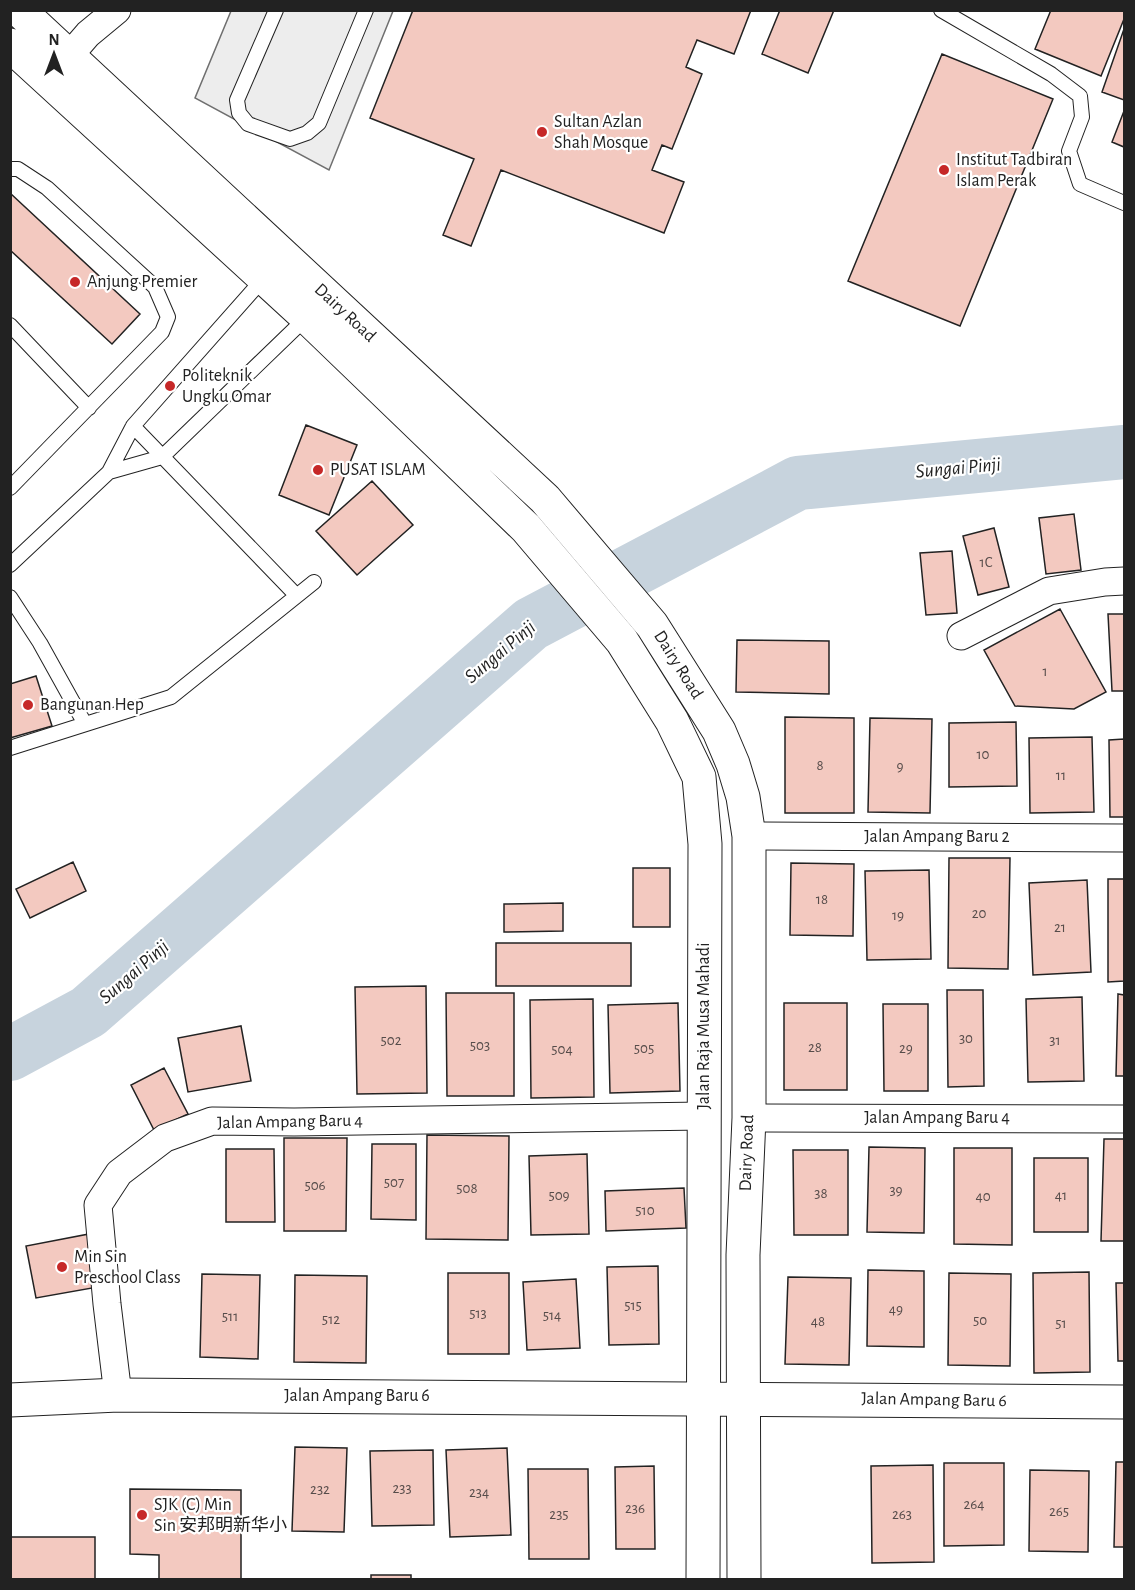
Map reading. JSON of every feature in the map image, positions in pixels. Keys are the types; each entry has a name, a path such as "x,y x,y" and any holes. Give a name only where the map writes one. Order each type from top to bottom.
{"main road":[{"name":"Dairy Road","path":"19,10 58,68 317,307 545,499 652,625 719,731 743,796 749,836 749,1118 743,1255 744,1580"},
{"name":"Dairy Road","path":"10,45 58,68"},
{"name":"Dairy Road","path":"317,307 526,528"},
{"name":"Jalan Raja Musa Mahadi","path":"526,528 622,641 672,721 699,777 705,844 703,1580"},
{"name":"Jalan Ampang Baru 6","path":"10,1401 118,1395 1125,1402"}],"street":[{"path":"58,68 88,34 117,10"},
{"path":"961,636 1049,591 1125,581"},
{"name":"Jalan Ampang Baru 2","path":"749,836 1125,838"},
{"name":"Jalan Ampang Baru 4","path":"118,1395 98,1205 119,1173 165,1138 212,1121 294,1122 704,1116"},
{"name":"Jalan Ampang Baru 4","path":"749,1118 1125,1119"}],"lane":[{"path":"276,10 237,100 239,113 248,124 290,139 307,133 319,123 366,10"},
{"path":"941,10 1051,74 1080,96 1082,117 1069,151 1080,184 1125,203"},
{"path":"10,169 18,169 47,188 155,287 168,317 162,333 10,488"},
{"path":"10,565 109,472 133,426 274,268"},
{"path":"109,472 162,457 317,307"},
{"path":"10,325 89,408"},
{"path":"133,426 296,595"},
{"path":"10,748 171,697 314,582"},
{"path":"10,597 40,643 86,724"}],"shaded area":[{"path":"231,11 393,11 329,170 195,98"}],"building":[{"name":"Sultan Azlan Shah Mosque","path":"413,10 751,10 734,54 697,40 686,67 702,74 672,149 662,145 652,170 684,182 664,233 501,170 471,246 443,235 474,159 370,118"},
{"path":"780,10 834,10 808,73 762,54"},
{"path":"1051,10 1124,10 1124,19 1101,76 1035,49"},
{"path":"1124,29 1124,100 1102,92"},
{"path":"942,54 1053,99 960,326 848,281"},
{"path":"1124,111 1124,147 1112,142"},
{"name":"Anjung Premier","path":"10,193 140,314 112,344 10,250"},
{"name":"PUSAT ISLAM","path":"306,425 357,445 329,515 279,495"},
{"path":"372,481 413,525 357,575 316,531"},
{"path":"1074,514 1081,570 1046,574 1039,518"},
{"path":"994,528 1009,587 978,595 963,536"},
{"path":"952,551 957,613 926,615 920,553"},
{"path":"1060,609 1106,692 1074,709 1015,706 984,650"},
{"path":"1108,614 1124,614 1124,691 1112,691"},
{"path":"737,640 829,641 829,694 736,692"},
{"name":"Bangunan Hep","path":"36,676 52,726 10,738 10,684"},
{"path":"785,717 854,718 854,813 785,813"},
{"path":"870,718 932,719 930,813 868,812"},
{"path":"1016,722 1017,786 949,787 949,723"},
{"path":"1092,737 1094,812 1030,813 1029,738"},
{"path":"1124,739 1124,817 1110,817 1109,740"},
{"path":"949,858 1010,858 1008,969 948,968"},
{"path":"73,862 86,891 30,918 16,889"},
{"path":"791,863 854,864 853,936 790,935"},
{"path":"633,868 670,868 670,927 633,927"},
{"path":"929,870 931,959 867,960 865,871"},
{"path":"1108,879 1124,879 1124,981 1108,982"},
{"path":"1087,880 1091,972 1033,975 1029,883"},
{"path":"563,903 563,931 504,932 504,904"},
{"path":"496,943 631,943 631,986 496,986"},
{"path":"426,986 427,1093 357,1094 355,987"},
{"path":"947,990 983,990 984,1086 948,1087"},
{"path":"446,993 514,993 514,1096 447,1096"},
{"path":"1118,994 1124,995 1124,1076 1116,1076"},
{"path":"1082,997 1084,1081 1028,1082 1026,999"},
{"path":"593,999 594,1097 531,1098 530,1000"},
{"path":"678,1003 680,1091 610,1093 608,1005"},
{"path":"784,1003 847,1003 847,1090 784,1090"},
{"path":"883,1004 928,1004 928,1091 884,1091"},
{"path":"241,1026 251,1081 188,1092 178,1038"},
{"path":"164,1068 188,1114 154,1130 131,1085"},
{"path":"427,1135 509,1136 508,1240 426,1239"},
{"path":"284,1138 347,1138 346,1231 284,1231"},
{"path":"1104,1139 1124,1139 1124,1241 1101,1241"},
{"path":"372,1144 416,1144 416,1220 371,1219"},
{"path":"869,1147 925,1148 924,1233 867,1232"},
{"path":"954,1148 1012,1148 1012,1245 954,1244"},
{"path":"226,1149 274,1149 275,1222 226,1222"},
{"path":"793,1150 848,1150 848,1235 794,1235"},
{"path":"587,1154 589,1234 531,1235 529,1156"},
{"path":"1034,1158 1088,1158 1088,1232 1034,1232"},
{"path":"684,1188 686,1228 606,1231 605,1191"},
{"name":"Min Sin Preschool Class","path":"89,1234 98,1287 36,1298 26,1246"},
{"path":"658,1266 659,1344 609,1345 607,1267"},
{"path":"868,1270 924,1271 924,1347 867,1346"},
{"path":"1089,1272 1090,1372 1034,1373 1033,1273"},
{"path":"448,1273 509,1273 509,1354 448,1354"},
{"path":"949,1273 1011,1274 1010,1366 948,1365"},
{"path":"202,1274 260,1275 258,1359 200,1357"},
{"path":"295,1275 367,1276 366,1363 294,1362"},
{"path":"788,1277 851,1278 849,1365 785,1364"},
{"path":"576,1279 580,1348 527,1350 523,1282"},
{"path":"1116,1283 1124,1283 1124,1361 1118,1361"},
{"path":"295,1447 347,1448 344,1532 292,1531"},
{"path":"507,1448 511,1535 450,1537 446,1450"},
{"path":"433,1450 434,1525 372,1526 370,1451"},
{"path":"1116,1462 1124,1462 1124,1547 1114,1547"},
{"path":"944,1463 1004,1463 1004,1545 944,1546"},
{"path":"933,1465 934,1562 872,1563 871,1466"},
{"path":"654,1466 655,1549 616,1549 615,1467"},
{"path":"528,1469 588,1469 589,1559 529,1559"},
{"path":"1030,1470 1089,1471 1088,1552 1029,1551"},
{"path":"130,1489 241,1490 241,1580 159,1580 159,1555 130,1554"},
{"path":"10,1537 95,1537 95,1580 10,1580"},
{"path":"371,1575 411,1575 411,1580 371,1580"}],"waterway":[{"name":"Sungai Pinji","path":"10,1054 88,1012 531,624 798,483 1124,452"}],"place":[{"name":"Sultan Azlan Shah Mosque","path":"542,132"},
{"name":"Institut Tadbiran Islam Perak","path":"944,170"},
{"name":"Anjung Premier","path":"75,282"},
{"name":"Politeknik Ungku Omar","path":"170,386"},
{"name":"PUSAT ISLAM","path":"318,470"},
{"name":"Bangunan Hep","path":"28,705"},
{"name":"Min Sin Preschool Class","path":"62,1267"},
{"name":"SJK (C) Min Sin 安邦明新华小","path":"142,1515"}]}
